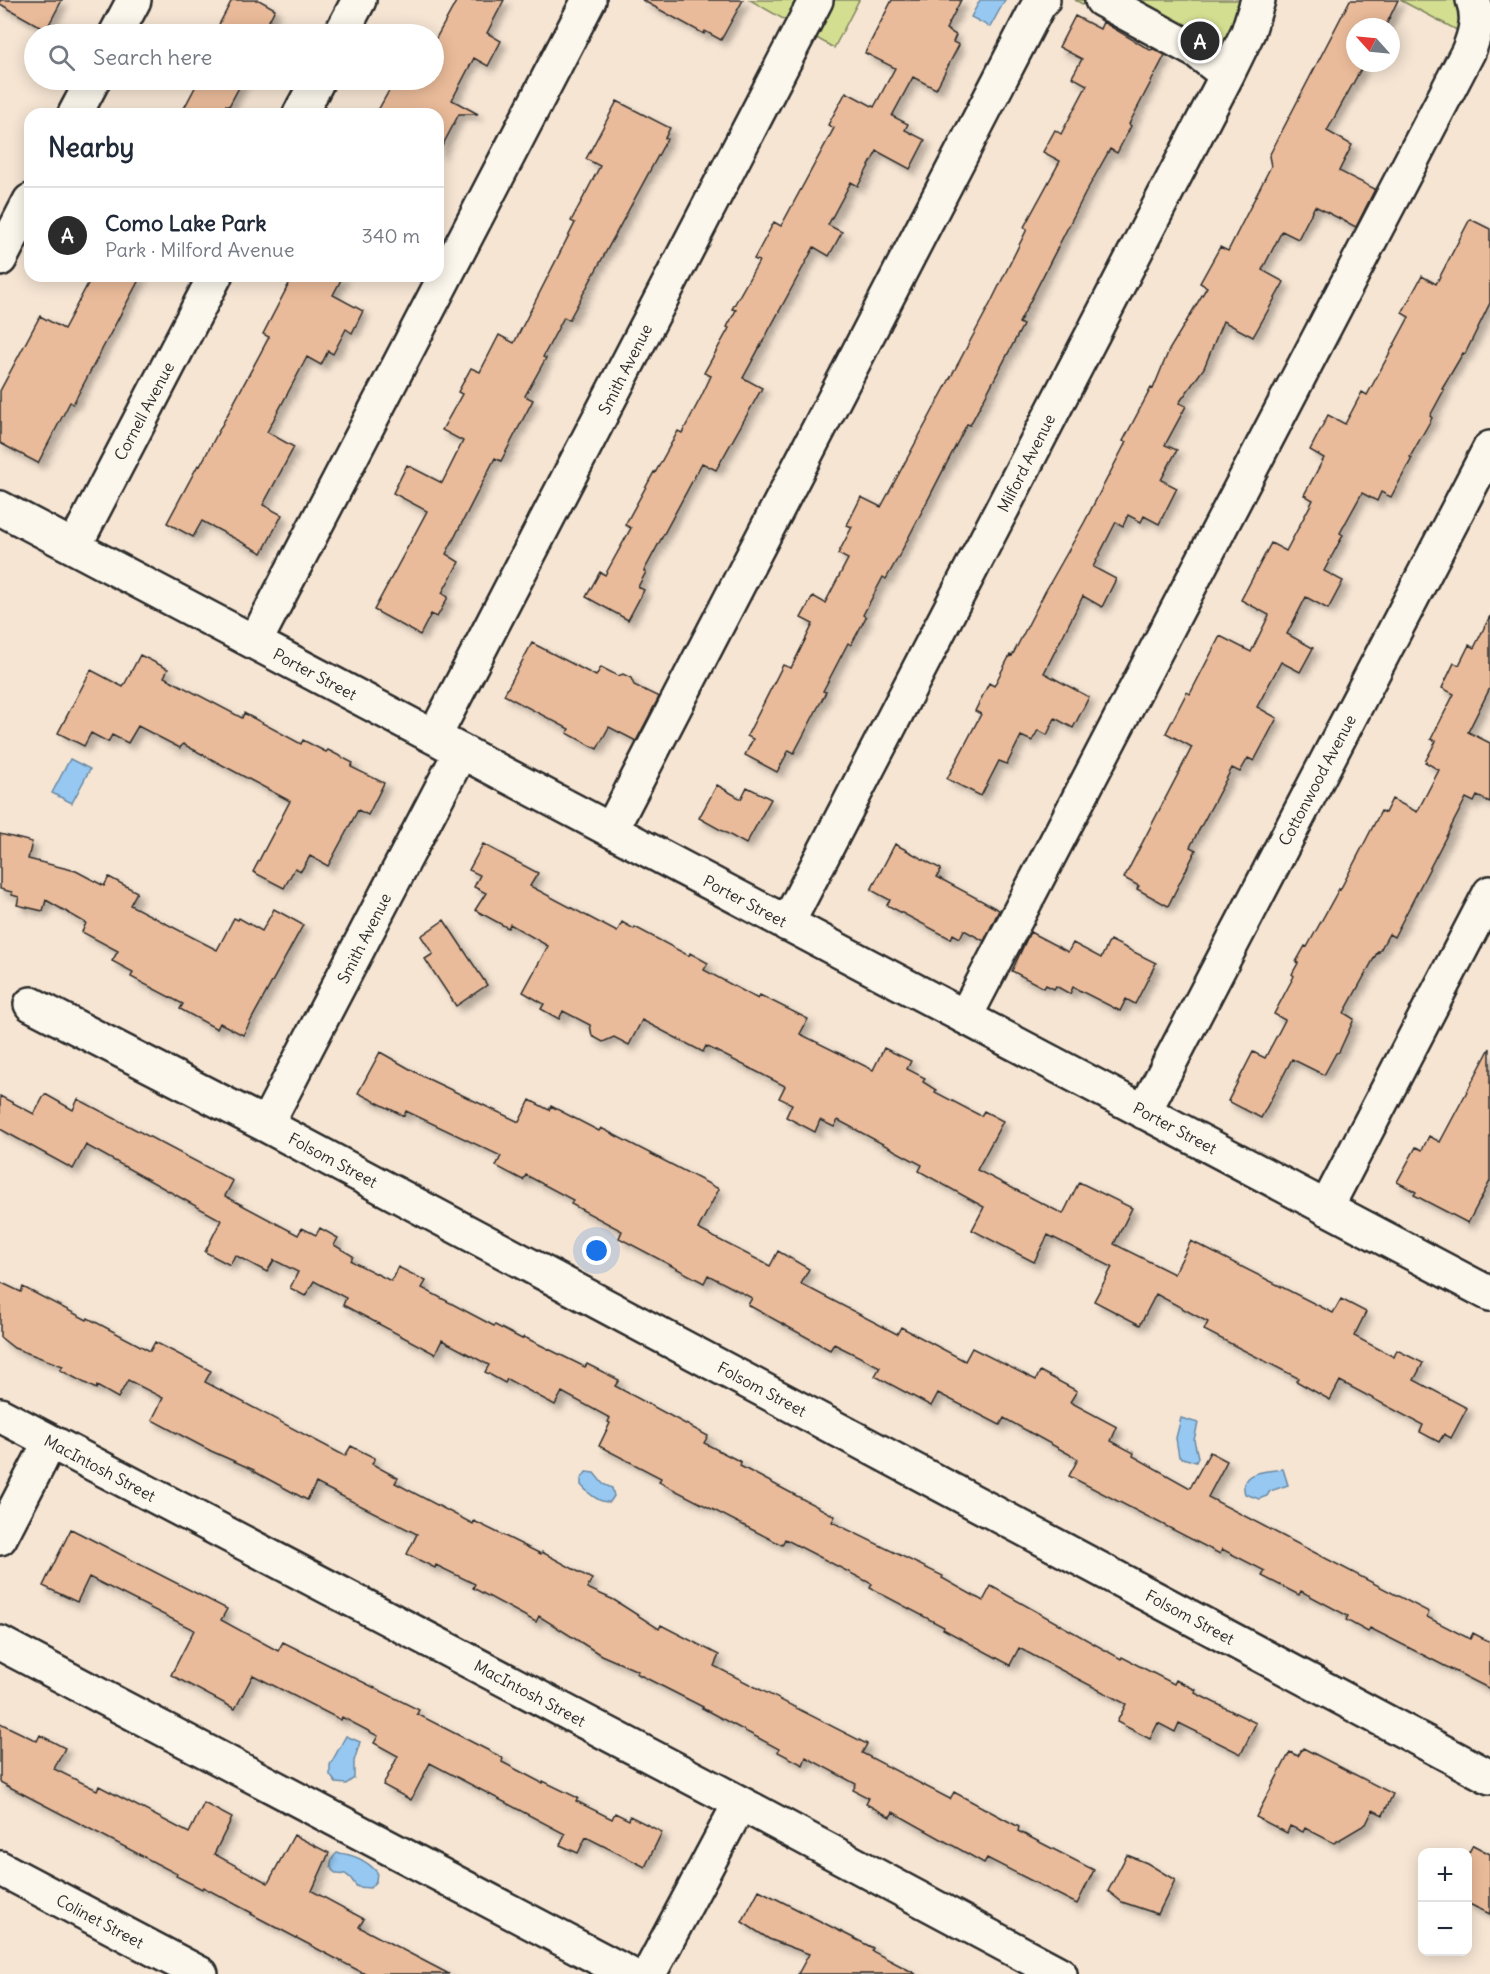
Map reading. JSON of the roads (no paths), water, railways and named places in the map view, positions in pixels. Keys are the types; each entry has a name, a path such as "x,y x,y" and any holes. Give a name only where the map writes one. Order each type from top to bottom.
{"street":[{"path":"121,24 134,0"},
{"path":"346,24 359,0"},
{"path":"444,279 589,0"},
{"name":"Smith Avenue","path":"266,1125 447,744 816,0"},
{"path":"611,830 1043,0"},
{"path":"1102,0 1198,52 1227,75"},
{"name":"Milford Avenue","path":"788,924 1227,75 1248,32 1258,0"},
{"path":"965,1017 1468,52 1477,21 1473,0"},
{"path":"78,108 88,90"},
{"path":"303,108 313,90"},
{"path":"0,258 24,212"},
{"name":"Cornell Avenue","path":"74,547 212,282"},
{"path":"255,642 442,282"},
{"name":"Cottonwood Avenue","path":"1144,1112 1490,448"},
{"name":"Porter Street","path":"0,508 1490,1294"},
{"path":"1326,1208 1490,893"},
{"name":"Folsom Street","path":"31,1004 266,1125 1490,1777"},
{"name":"MacIntosh Street","path":"0,1415 740,1803 1060,1974"},
{"path":"0,1538 50,1442"},
{"path":"0,1643 629,1974"},
{"path":"649,1974 740,1803"},
{"name":"Colinet Street","path":"0,1868 201,1974"}],"water":[{"path":"980,0 1005,0 990,27 971,17"},
{"path":"70,759 90,769 72,803 52,793"},
{"path":"1181,1418 1198,1423 1194,1440 1198,1457 1196,1462 1179,1457 1176,1438"},
{"path":"1283,1469 1288,1485 1270,1491 1267,1496 1259,1499 1245,1494 1244,1486 1249,1476"},
{"path":"586,1472 594,1473 603,1484 612,1488 614,1496 610,1502 597,1499 581,1485 581,1479"},
{"path":"346,1736 360,1742 354,1761 354,1778 346,1784 336,1783 330,1775 330,1765"},
{"path":"337,1853 359,1858 377,1872 376,1881 370,1888 358,1887 346,1875 332,1870 331,1861"}],"place":[{"name":"Como Lake Park","path":"1200,41"}]}
